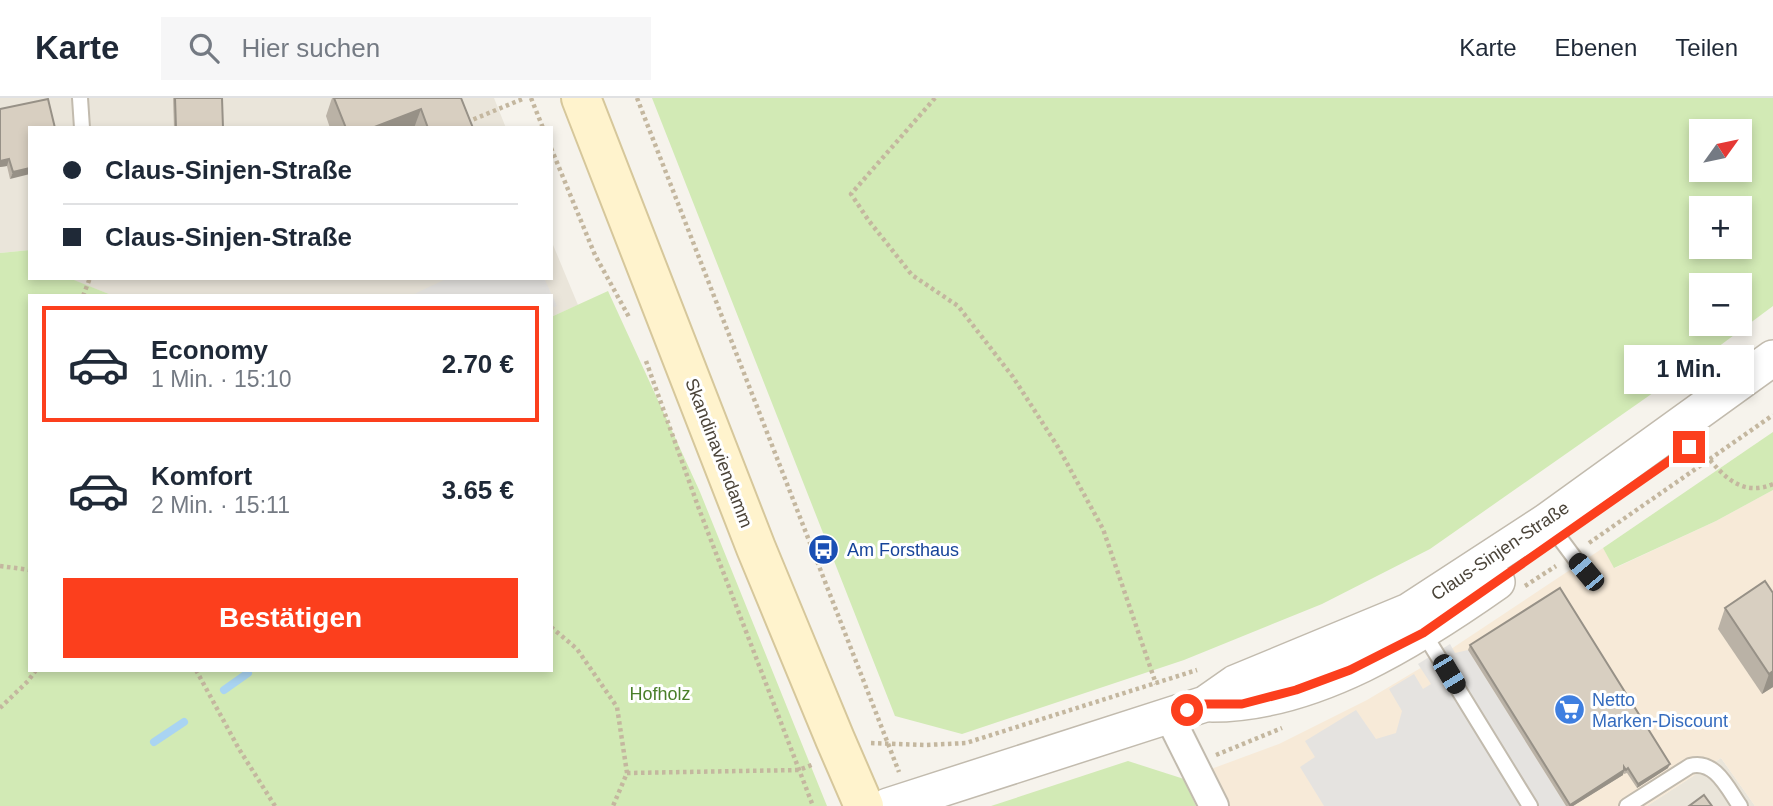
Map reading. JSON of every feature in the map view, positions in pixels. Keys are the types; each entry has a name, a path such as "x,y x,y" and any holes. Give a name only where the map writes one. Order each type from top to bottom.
{"main road":[{"name":"Skandinaviendamm","path":"582,98 756,548 864,806"}],"street":[{"name":"Claus-Sinjen-Straße","path":"1553,530 1773,358"},
{"name":"Claus-Sinjen-Straße","path":"898,802 1205,704 1235,683 1416,622 1773,387"},
{"path":"1169,716 1214,806"}],"lane":[{"path":"80,98 82,126"},
{"path":"1553,530 1586,572"},
{"path":"1416,622 1530,806"},
{"path":"1627,806 1697,764 1708,766 1721,778 1740,806"}],"path":[{"path":"459,126 526,98"},
{"path":"531,98 542,126"},
{"path":"637,98 888,743 898,802"},
{"path":"935,98 851,194 912,275 958,306 1013,377 1058,447 1103,529 1156,684"},
{"path":"553,153 595,255 632,322"},
{"path":"645,359 699,509 813,806"},
{"path":"1710,460 1734,484 1746,488 1773,484"},
{"path":"0,566 28,570"},
{"path":"553,629 577,649 617,707 627,773 613,806"},
{"path":"888,743 926,746 966,743 1204,668"},
{"path":"0,708 35,672"},
{"path":"197,672 239,749 275,806"},
{"path":"627,773 799,770"}],"shaded area":[{"path":"0,98 494,98 505,126 28,126 28,250 0,253"},
{"path":"553,245 578,305 553,316 553,294 109,294 73,280 553,280"},
{"path":"444,280 545,280 551,294 414,294"},
{"path":"1773,490 1773,806 1755,806 1721,758 1647,806 1196,806 1184,779 1279,744 1367,700 1439,657 1603,548 1615,568 1716,521"},
{"path":"1450,644 1455,653 1468,650 1566,806 1324,806 1300,767 1315,757 1305,741 1356,710 1376,739 1396,733 1402,711 1389,689 1414,674 1423,689 1431,684 1418,664"},
{"path":"1721,758 1755,806 1647,806"}],"green space":[{"path":"652,98 1773,98 1773,306 1752,322 1752,273 1689,273 1689,336 1733,336 1430,549 1322,604 1184,660 962,734 895,716"},
{"name":"Hofholz","path":"28,250 28,280 74,280 109,294 28,294 28,672 553,672 553,316 608,291 700,492 827,806 0,806 0,253"},
{"path":"1773,432 1773,490 1716,521 1614,568 1603,548"},
{"path":"1128,761 1184,779 1196,806 991,806"}],"building":[{"path":"175,98 222,98 223,126 176,126"},
{"path":"334,98 461,98 472,126 427,126 421,109 377,126 345,126"},
{"path":"48,99 55,126 28,126 28,168 13,172 9,159 0,161 0,109"},
{"path":"1765,581 1773,593 1773,671 1769,674 1725,608"},
{"name":"Netto Marken-Discount","path":"1560,588 1670,764 1638,784 1628,768 1626,770 1624,767 1624,770 1570,805 1470,645"},
{"path":"1704,795 1712,806 1689,806"}],"waterway":[{"path":"224,690 248,673"},
{"path":"154,742 184,722"}],"place":[{"name":"Am Forsthaus","path":"824,550"},
{"name":"Netto Marken-Discount","path":"1569,710"}],"route":[{"path":"1187,710 1205,704 1242,704 1296,690 1350,670 1423,633 1689,447"}]}
